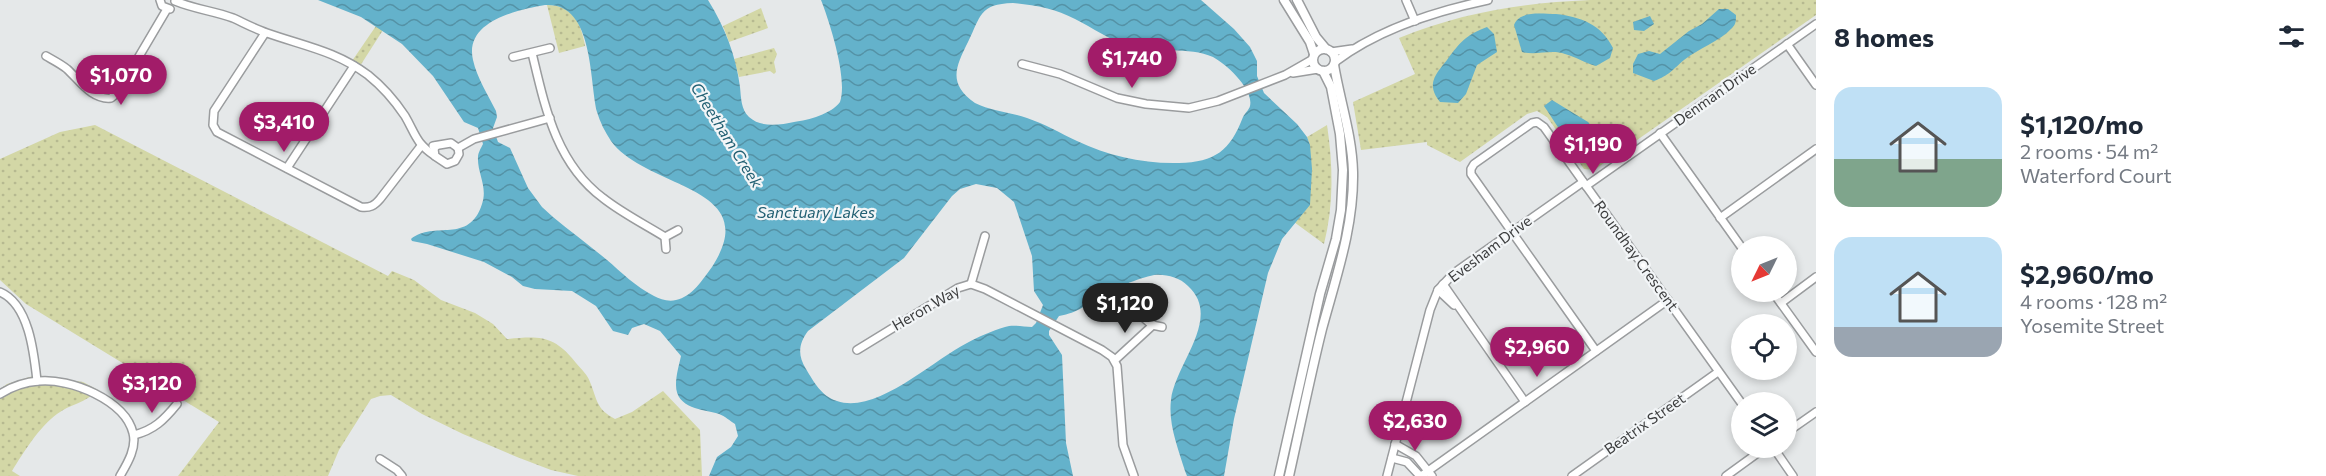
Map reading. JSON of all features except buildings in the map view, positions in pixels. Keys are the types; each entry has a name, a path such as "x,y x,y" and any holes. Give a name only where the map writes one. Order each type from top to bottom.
{"street":[{"path":"1279,476 1339,225 1343,170 1333,95 1313,57 1305,34 1284,0"},
{"path":"1289,476 1322,329 1336,285 1350,221 1353,173 1348,121 1334,63 1329,51 1316,37 1297,0"},
{"path":"1406,0 1415,21"},
{"path":"1285,75 1329,70 1352,49 1415,21 1488,0"},
{"path":"163,5 175,1 234,19 265,33 312,46 354,66 368,75 390,96 406,118 421,146 447,164 452,164 458,157 458,148"},
{"path":"163,5 190,7"},
{"path":"46,56 64,67 95,95 104,99 111,98 122,86 162,17 163,5"},
{"name":"Denman Drive","path":"1584,184 1816,24"},
{"path":"265,33 214,111 213,125 217,132 361,207 367,208 380,200 421,146"},
{"path":"1787,44 1816,85"},
{"path":"513,57 550,48"},
{"path":"1022,64 1060,74 1117,98 1158,106 1189,108 1204,106 1285,75 1313,57 1319,50 1352,49"},
{"path":"532,53 550,118 562,151 574,170 603,198 665,237"},
{"path":"287,168 354,66"},
{"path":"458,148 474,139 550,118"},
{"name":"Roundhay Crescent","path":"1512,232 1471,174 1471,169 1495,148 1529,124 1537,122 1544,127 1733,392"},
{"path":"1660,133 1733,236"},
{"path":"421,146 451,143 458,148"},
{"path":"435,156 436,146"},
{"path":"1720,218 1816,149"},
{"name":"Evesham Drive","path":"1387,476 1430,310 1440,287 1454,273 1584,184"},
{"path":"665,237 678,230"},
{"path":"1512,232 1596,351"},
{"path":"971,284 984,236"},
{"path":"665,237 666,249"},
{"path":"1816,277 1780,303 1816,352"},
{"path":"1324,281 1336,285"},
{"name":"Heron Way","path":"856,350 958,288 971,284 985,289 1102,350 1114,360"},
{"path":"1440,287 1460,311 1525,402"},
{"path":"0,292 16,302 23,316 35,363 37,381"},
{"path":"1392,458 1407,462 1420,476 1430,473 1668,300"},
{"path":"1145,319 1161,327"},
{"path":"1134,476 1124,445 1118,372 1114,360 1153,325"},
{"name":"Beatrix Street","path":"1572,476 1718,372"},
{"path":"0,394 9,388 37,381 54,381 81,388 110,402 126,416 134,435 129,461 120,476"},
{"path":"134,435 148,432 161,423 177,404"},
{"path":"1797,425 1815,412"},
{"path":"1395,444 1416,456 1430,473"},
{"path":"1726,476 1751,458"},
{"path":"1781,458 1793,476"},
{"path":"380,459 402,476"}],"green space":[{"path":"1590,0 1816,0 1816,15 1594,170 1584,169 1547,117 1537,111 1527,114 1460,162 1427,145 1427,142 1361,150 1353,102 1415,74 1399,38 1469,15 1493,10"},
{"path":"547,5 563,8 574,17 581,30 585,46 559,53"},
{"path":"761,8 768,28 729,42 723,26"},
{"path":"376,26 383,30 360,66 352,61"},
{"path":"774,48 777,54 774,74 770,71 739,77 734,59"},
{"path":"95,125 388,276 392,271 414,280 441,300 475,313 493,324 507,339 538,338 553,342 561,347 584,372 601,407 615,419 632,412 663,391 700,430 702,476 578,476 551,470 463,434 422,414 391,395 371,399 339,450 328,476 178,476 219,422 26,304 0,280 0,159 60,132"},
{"path":"1327,125 1332,184 1330,214 1324,244 1294,222 1310,204 1310,145 1307,137"},
{"path":"36,375 83,382 98,390 88,398 62,411 44,425 12,471 20,476 0,476 0,389 7,384"}],"water":[{"name":"Sanctuary Lakes","path":"318,0 708,0 725,31 733,53 744,111 759,123 777,125 819,116 840,102 842,80 840,66 821,0 1201,0 1234,29 1250,47 1257,61 1257,76 1264,93 1297,124 1307,137 1312,169 1310,205 1282,239 1268,273 1234,419 1224,476 1187,476 1185,471 1172,427 1170,409 1174,386 1194,342 1201,312 1197,299 1188,286 1176,278 1154,275 1126,284 1076,311 1059,316 1049,331 1049,335 1062,355 1066,443 1073,476 709,476 717,457 731,447 738,436 735,424 721,415 691,407 680,399 676,385 681,356 660,331 644,324 632,328 628,335 613,331 596,306 572,291 523,286 512,277 484,262 412,241 411,239 420,234 430,231 460,228 469,224 476,216 484,198 478,157 483,144 478,128 464,122 433,76 402,44 361,17","holes":["1013,3 1037,6 1060,13 1128,46 1150,50 1194,52 1213,57 1238,78 1250,99 1249,107 1233,138 1220,152 1202,160 1179,163 1139,160 1101,151 1034,120 975,103 966,96 957,82 956,74 960,59 983,13 993,6","545,5 561,7 573,16 581,29 586,45 597,112 611,141 628,157 649,170 695,192 713,204 724,220 724,240 712,267 697,287 682,298 667,300 647,292 553,217 542,207 528,188 510,148 498,142 493,128 497,117 496,111 477,73 472,47 484,27 521,10","976,184 997,188 1014,202 1032,256 1034,291 1043,305 1036,323 1032,327 1008,326 980,336 904,384 869,400 852,403 831,399 815,384 801,359 800,349 808,331 904,258 952,196 960,189"]},
{"path":"1719,9 1728,9 1736,15 1734,25 1727,33 1654,81 1633,73 1633,64 1638,54 1649,51 1660,54"},
{"path":"1532,14 1574,17 1596,27 1613,48 1610,58 1596,66 1560,53 1522,52 1514,25 1517,20"},
{"path":"1650,16 1654,24 1644,31 1634,30 1633,22"},
{"path":"1487,27 1494,34 1497,52 1477,65 1466,94 1458,103 1440,102 1433,85 1436,75 1464,40"},
{"path":"1552,100 1588,122 1604,142 1600,145 1597,142 1583,145 1571,141 1560,130 1544,106"}],"water label":[{"name":"Cheetham Creek","path":"727,135"}]}
